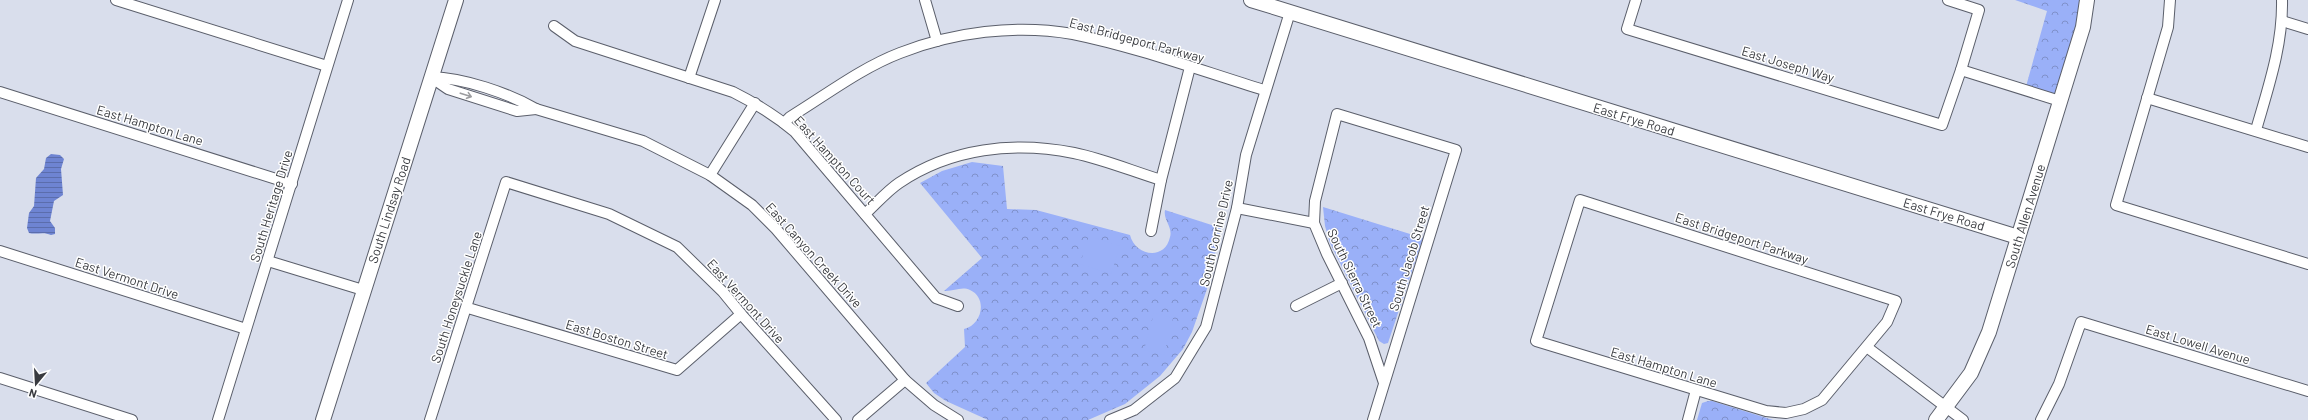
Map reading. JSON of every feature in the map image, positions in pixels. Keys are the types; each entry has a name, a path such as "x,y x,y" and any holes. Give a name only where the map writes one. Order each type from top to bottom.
{"street":[{"path":"116,0 327,66"},
{"name":"South Heritage Drive","path":"218,420 348,0"},
{"name":"South Lindsay Road","path":"323,420 456,0"},
{"path":"689,78 715,0"},
{"path":"925,0 937,41"},
{"name":"East Frye Road","path":"1251,0 2018,237"},
{"name":"East Joseph Way","path":"1636,0 1627,29 1942,125 1962,70"},
{"path":"1948,0 1979,10 1962,70 2060,101"},
{"name":"South Allen Avenue","path":"1936,420 1947,408 1971,373 1985,344 2083,27 2087,0"},
{"path":"2170,0 2168,27 2116,205 2308,264"},
{"path":"2256,130 2271,77 2282,21 2282,0"},
{"name":"South Corrine Drive","path":"1110,420 1134,410 1175,378 1206,327 1237,208 1246,155 1264,90 1290,12"},
{"path":"2282,21 2308,29"},
{"name":"East Hampton Court","path":"554,26 575,41 733,92 755,103 784,123 795,132 936,298 958,306"},
{"name":"East Bridgeport Parkway","path":"784,123 790,116 874,66 900,53 937,41 974,33 1026,31 1072,34 1190,67 1264,90"},
{"path":"1151,231 1161,180 1190,67"},
{"name":"East Canyon Creek Drive","path":"431,77 448,89 517,111 536,109 643,141 710,175 752,205 776,228 906,380 934,405 958,420"},
{"name":"East Hampton Lane","path":"0,92 292,184"},
{"path":"2147,98 2308,147"},
{"path":"710,175 755,103"},
{"name":"South Jacob Street","path":"1336,114 1456,150 1373,420"},
{"name":"South Sierra Street","path":"1336,114 1315,201 1314,223 1326,254 1369,338 1384,383"},
{"path":"865,214 898,183 911,176 958,155 998,148 1037,147 1075,153 1161,180"},
{"name":"South Honeysuckle Lane","path":"430,420 468,308 506,182"},
{"name":"East Vermont Drive","path":"506,182 609,214 677,247 723,292 836,420"},
{"name":"East Bridgeport Parkway","path":"1536,341 1580,200 1896,301"},
{"path":"1237,208 1314,223"},
{"name":"East Vermont Drive","path":"0,251 246,329"},
{"path":"268,261 363,290"},
{"path":"1296,306 1342,283"},
{"name":"East Hampton Lane","path":"1536,341 1766,411 1786,413 1804,409 1822,400 1868,348 1887,322 1896,301"},
{"name":"East Boston Street","path":"468,308 677,370 741,314"},
{"name":"East Lowell Avenue","path":"2041,420 2059,384 2081,322 2308,391"},
{"path":"1868,348 1963,420"},
{"path":"0,378 132,420"},
{"path":"858,420 906,380"},
{"path":"1688,420 1696,390"}],"green space":[{"path":"2015,0 2087,0 2060,101 2025,90 2047,11"},
{"path":"972,162 1003,166 1007,209 1036,210 1130,235 1138,248 1150,253 1162,250 1167,245 1170,237 1171,233 1165,217 1165,210 1221,228 1207,289 1192,332 1183,349 1160,376 1125,404 1088,420 988,420 946,401 934,393 926,383 965,347 964,329 970,327 979,317 981,305 976,294 967,289 944,291 982,258 920,183 942,171"},
{"path":"1323,207 1423,238 1388,343 1384,344 1379,341 1330,243 1325,226"},
{"path":"1089,236 1120,246 1111,274 1080,264"},
{"path":"1154,313 1173,318 1164,355 1144,350"},
{"path":"1708,401 1773,420 1697,420 1702,403"}],"shaded area":[{"path":"51,154 60,155 64,159 61,169 63,195 54,201 50,221 55,228 55,234 29,233 27,228 29,213 34,206 36,178 44,169 46,158"}]}
